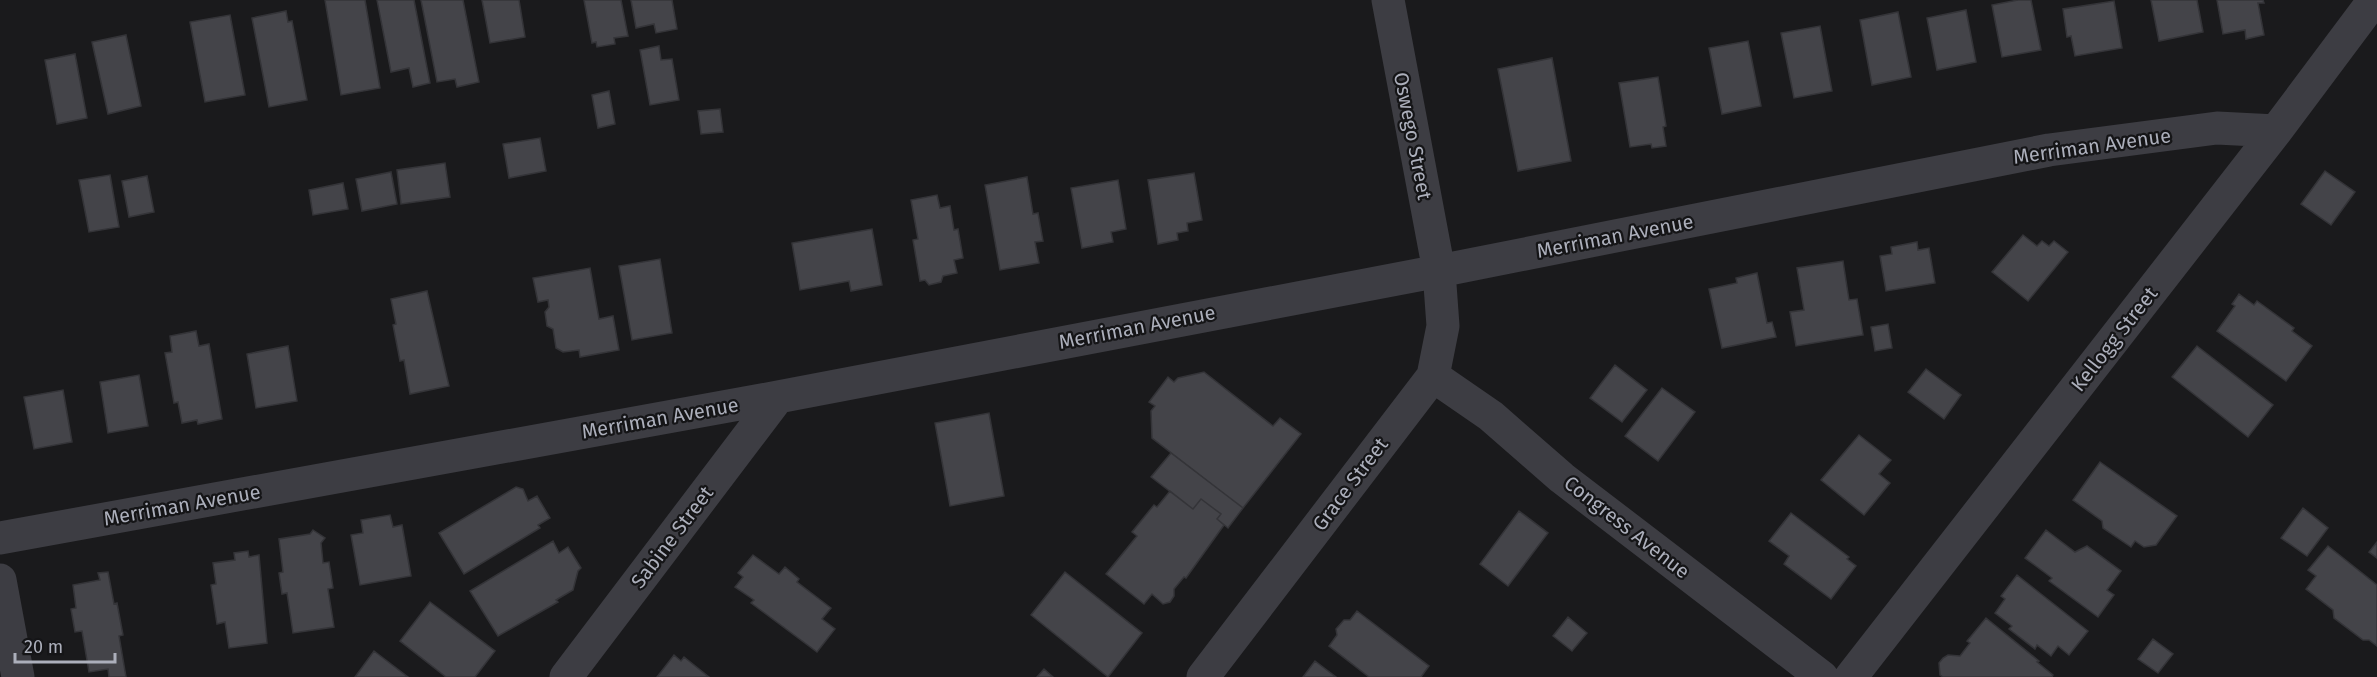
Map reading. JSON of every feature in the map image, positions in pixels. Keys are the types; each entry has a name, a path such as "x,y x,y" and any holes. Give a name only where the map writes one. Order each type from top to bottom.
{"street":[{"name":"Oswego Street","path":"1388,0 1439,271"},
{"name":"Kellogg Street","path":"1851,677 2276,131 2374,0"},
{"name":"Merriman Avenue","path":"0,538 778,397 1439,271 2049,150 2217,128 2276,131"},
{"name":"Grace Street","path":"1203,677 1433,376 1443,326 1439,271"},
{"name":"Congress Avenue","path":"1433,376 1491,416 1562,478 1822,677"},
{"name":"Sabine Street","path":"566,677 778,397"},
{"path":"0,580 18,677"}],"building":[{"path":"325,0 365,0 380,88 341,95"},
{"path":"377,0 414,0 430,83 413,87 409,68 391,72"},
{"path":"421,0 463,0 479,82 457,87 455,79 437,82"},
{"path":"482,0 519,0 525,37 490,43"},
{"path":"584,0 621,0 628,36 614,38 615,44 597,47 596,42 592,43"},
{"path":"631,0 672,0 677,29 656,33 654,24 636,28"},
{"path":"2031,0 2041,50 2002,57 1992,5"},
{"path":"2151,0 2197,0 2203,32 2159,41"},
{"path":"2217,0 2263,0 2264,3 2258,3 2264,35 2246,39 2245,30 2223,34"},
{"path":"2114,1 2122,48 2075,56 2071,36 2067,37 2063,9"},
{"path":"1966,10 1976,62 1937,70 1927,18"},
{"path":"286,11 288,22 292,21 307,100 269,107 252,18"},
{"path":"1898,12 1911,77 1872,85 1860,20"},
{"path":"230,15 245,95 205,102 190,22"},
{"path":"1820,26 1832,91 1794,98 1781,33"},
{"path":"126,35 141,106 108,114 92,42"},
{"path":"1748,41 1761,106 1722,114 1709,48"},
{"path":"659,46 661,60 672,59 679,100 650,105 640,50"},
{"path":"75,54 87,118 57,124 45,60"},
{"path":"1552,58 1571,161 1518,171 1498,69"},
{"path":"1658,77 1666,126 1663,127 1666,146 1652,148 1651,144 1630,147 1619,83"},
{"path":"609,91 615,124 598,128 592,95"},
{"path":"720,109 723,132 701,134 698,111"},
{"path":"540,138 546,171 509,178 503,144"},
{"path":"445,163 450,197 401,204 397,170"},
{"path":"2325,171 2355,192 2331,225 2301,204"},
{"path":"391,172 397,204 362,211 356,179"},
{"path":"1194,173 1202,220 1187,223 1188,231 1177,233 1178,240 1158,244 1148,180"},
{"path":"110,175 119,227 89,232 79,180"},
{"path":"147,176 154,212 129,217 122,181"},
{"path":"1027,177 1033,214 1038,213 1043,241 1035,242 1039,263 1000,270 985,185"},
{"path":"1118,180 1126,229 1111,232 1113,242 1082,248 1071,188"},
{"path":"343,183 348,209 313,215 309,190"},
{"path":"937,195 940,208 950,206 954,230 958,229 963,258 954,260 957,273 943,276 941,282 929,285 925,280 920,281 913,240 918,239 911,200"},
{"path":"872,229 882,285 851,291 849,281 800,290 792,243"},
{"path":"2023,235 2037,246 2042,241 2049,246 2054,241 2068,252 2028,301 1992,272"},
{"path":"1917,242 1918,250 1929,248 1935,283 1886,291 1880,256 1892,254 1891,247"},
{"path":"660,259 672,333 632,340 619,266"},
{"path":"1843,261 1849,300 1857,299 1863,335 1796,346 1790,312 1804,310 1797,268"},
{"path":"590,268 599,319 613,316 619,350 580,357 579,350 563,352 556,348 553,329 547,326 545,312 549,307 548,300 538,302 533,278"},
{"path":"1757,273 1767,323 1772,322 1776,337 1722,348 1709,289 1737,283 1736,278"},
{"path":"427,291 449,386 410,394 404,360 400,361 391,299"},
{"path":"2239,294 2254,305 2257,301 2294,328 2292,331 2312,346 2286,381 2217,331 2235,306 2232,304"},
{"path":"1888,324 1892,348 1875,351 1871,327"},
{"path":"196,331 199,346 209,344 222,419 198,424 197,420 182,423 178,402 174,403 165,353 172,352 170,336"},
{"path":"288,346 297,401 256,408 247,354"},
{"path":"2197,346 2273,405 2248,437 2172,377"},
{"path":"1615,365 1647,390 1622,422 1590,398"},
{"path":"1926,369 1961,395 1944,419 1908,392"},
{"path":"1204,372 1273,426 1280,418 1301,434 1243,508 1152,438 1151,411 1155,406 1149,402 1168,377 1174,382 1178,378"},
{"path":"139,375 148,426 108,433 100,382"},
{"path":"1662,388 1695,412 1658,461 1625,436"},
{"path":"63,390 72,442 34,449 24,397"},
{"path":"989,413 1004,496 950,506 935,423"},
{"path":"1859,435 1891,460 1879,474 1890,483 1864,515 1821,480"},
{"path":"1171,453 1243,508 1228,528 1217,519 1221,514 1201,499 1193,509 1151,477"},
{"path":"2100,462 2177,516 2156,545 2144,547 2135,541 2131,547 2103,528 2102,521 2073,500"},
{"path":"516,487 523,489 528,501 537,496 550,518 538,525 540,528 464,574 439,533"},
{"path":"1170,491 1193,509 1201,499 1221,514 1217,519 1224,525 1186,578 1184,577 1174,589 1174,596 1170,602 1163,604 1152,594 1144,604 1106,574 1137,536 1132,532 1154,505 1157,507"},
{"path":"2303,508 2328,528 2307,556 2281,538"},
{"path":"1519,511 1548,533 1508,586 1480,564"},
{"path":"1791,513 1849,557 1847,559 1856,566 1831,599 1784,564 1789,556 1769,541"},
{"path":"390,515 393,527 402,525 411,576 360,585 351,535 363,533 361,520"},
{"path":"313,530 325,538 321,543 323,563 329,562 333,588 328,589 334,627 293,633 287,593 282,594 279,573 283,572 279,539 310,534"},
{"path":"2046,530 2075,552 2087,546 2121,571 2107,590 2114,595 2098,617 2049,581 2052,578 2025,558"},
{"path":"553,541 559,553 568,547 581,568 573,590 556,600 558,602 498,636 470,591"},
{"path":"2377,542 2377,558 2369,552"},
{"path":"2328,546 2377,585 2377,646 2369,640 2363,640 2334,618 2333,610 2306,589 2316,576 2308,570"},
{"path":"248,551 249,557 259,555 267,643 229,648 225,622 217,624 211,585 216,584 213,563 235,560 234,553"},
{"path":"753,555 779,574 785,567 799,579 797,582 831,608 822,619 835,629 817,652 751,603 754,600 735,587 743,577 738,573"},
{"path":"108,572 123,635 119,636 126,677 109,677 108,669 89,672 82,631 75,632 71,609 76,608 73,585 100,580 98,573"},
{"path":"1065,572 1142,633 1108,677 1031,615"},
{"path":"2017,575 2088,631 2069,655 2058,646 2051,656 2037,645 2035,649 2009,629 2012,626 1995,613 2005,599 2001,596"},
{"path":"430,602 495,651 475,677 446,677 400,641"},
{"path":"1357,611 1429,666 1421,677 1369,677 1329,646 1337,635 1336,629 1344,620 1350,620"},
{"path":"1568,617 1587,633 1572,651 1553,636"},
{"path":"1986,618 2039,661 2037,662 2053,675 2052,677 1943,677 1940,675 1939,663 1943,658 1948,655 1960,656 1970,643 1967,641"},
{"path":"2153,639 2173,654 2158,673 2138,659"},
{"path":"374,651 408,677 355,677"},
{"path":"674,655 681,661 684,657 709,677 657,677"},
{"path":"1315,661 1336,677 1303,677"},
{"path":"1044,669 1053,677 1037,677"}]}
